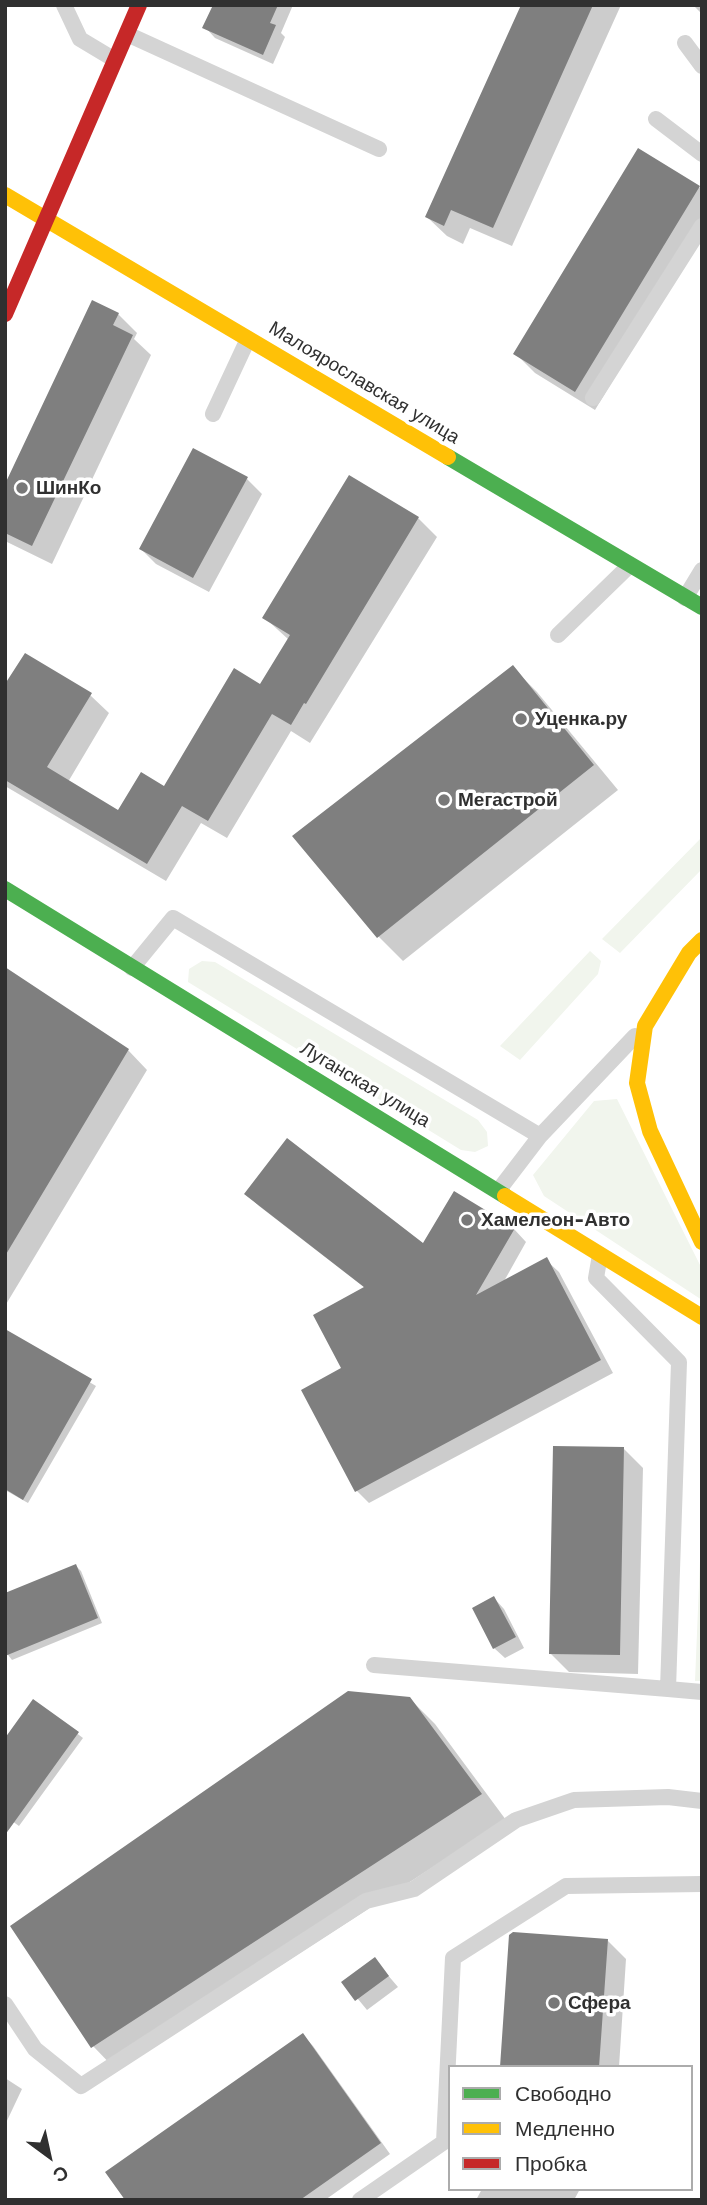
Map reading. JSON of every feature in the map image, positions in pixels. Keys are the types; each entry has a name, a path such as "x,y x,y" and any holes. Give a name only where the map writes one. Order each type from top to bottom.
{"street":[{"path":"5,314 139,5"},
{"name":"Малоярославская улица","path":"5,195 702,607"},
{"name":"Луганская улица","path":"5,889 702,1317"},
{"path":"702,940 689,953 645,1026 637,1083 650,1131 702,1242"}],"lane":[{"path":"64,5 80,39 115,60"},
{"path":"126,33 379,149"},
{"path":"685,43 702,66"},
{"path":"656,120 702,154"},
{"path":"593,398 702,226"},
{"path":"213,414 248,339"},
{"path":"558,635 631,565"},
{"path":"685,598 702,570"},
{"path":"132,968 173,918 540,1136"},
{"path":"498,1191 540,1136 645,1026"},
{"path":"600,1254 596,1278 679,1362 668,1689"},
{"path":"374,1665 702,1692"},
{"path":"5,2004 35,2049 82,2086 366,1901 414,1889 516,1820 574,1800 668,1797 702,1801"},
{"path":"360,2200 444,2142 453,1958 566,1886 702,1884"}],"shaded area":[{"path":"702,837 702,869 620,953 602,939"},
{"path":"590,951 601,961 598,974 520,1060 500,1046"},
{"path":"202,961 215,962 478,1120 487,1132 488,1146 475,1152 461,1150 188,982 189,969"},
{"path":"617,1099 702,1269 702,1300 544,1196 533,1175 594,1101"},
{"path":"702,1512 702,1681 695,1681"}],"building":[{"path":"213,5 278,5 270,23 276,25 263,55 202,28"},
{"path":"521,5 593,5 493,228 451,210 444,226 425,217"},
{"path":"638,148 700,186 575,392 513,354"},
{"path":"92,300 119,313 113,325 133,335 32,546 5,533 5,484"},
{"path":"193,448 248,477 193,578 139,549"},
{"path":"349,475 419,517 306,704 304,703 291,725 272,714 208,821 182,806 147,864 5,780 5,684 25,653 92,693 47,767 118,810 141,772 164,786 234,668 260,684 290,635 262,618"},
{"name":"Мегастрой","path":"513,665 594,765 377,938 292,836"},
{"path":"5,967 129,1049 5,1256"},
{"path":"287,1138 423,1243 454,1191 515,1228 476,1295 547,1257 601,1360 355,1492 301,1390 341,1368 313,1315 364,1287 244,1194"},
{"path":"5,1329 92,1379 23,1500 5,1489"},
{"path":"553,1446 624,1447 620,1655 549,1654"},
{"path":"76,1564 98,1618 5,1656 5,1593"},
{"path":"494,1596 516,1637 493,1649 472,1608"},
{"path":"348,1691 410,1697 482,1794 91,2048 10,1926"},
{"path":"33,1699 79,1732 5,1835 5,1738"},
{"name":"Сфера","path":"513,1932 608,1939 599,2065 500,2065 509,1935"},
{"path":"375,1957 389,1976 355,2001 341,1982"},
{"path":"303,2033 381,2143 300,2200 125,2200 105,2172"}],"traffic: fast":[{"path":"448,457 702,607"},
{"path":"5,889 505,1196"}],"traffic: slow":[{"path":"5,195 448,457"},
{"path":"702,940 689,953 645,1026 637,1083 650,1131 702,1242"},
{"path":"505,1196 702,1317"}],"traffic: jam":[{"path":"5,314 139,5"}],"place":[{"name":"ШинКо","path":"22,488"},
{"name":"Уценка.ру","path":"521,719"},
{"name":"Мегастрой","path":"444,800"},
{"name":"Хамелеон-Авто","path":"467,1220"},
{"name":"Сфера","path":"554,2003"}]}
